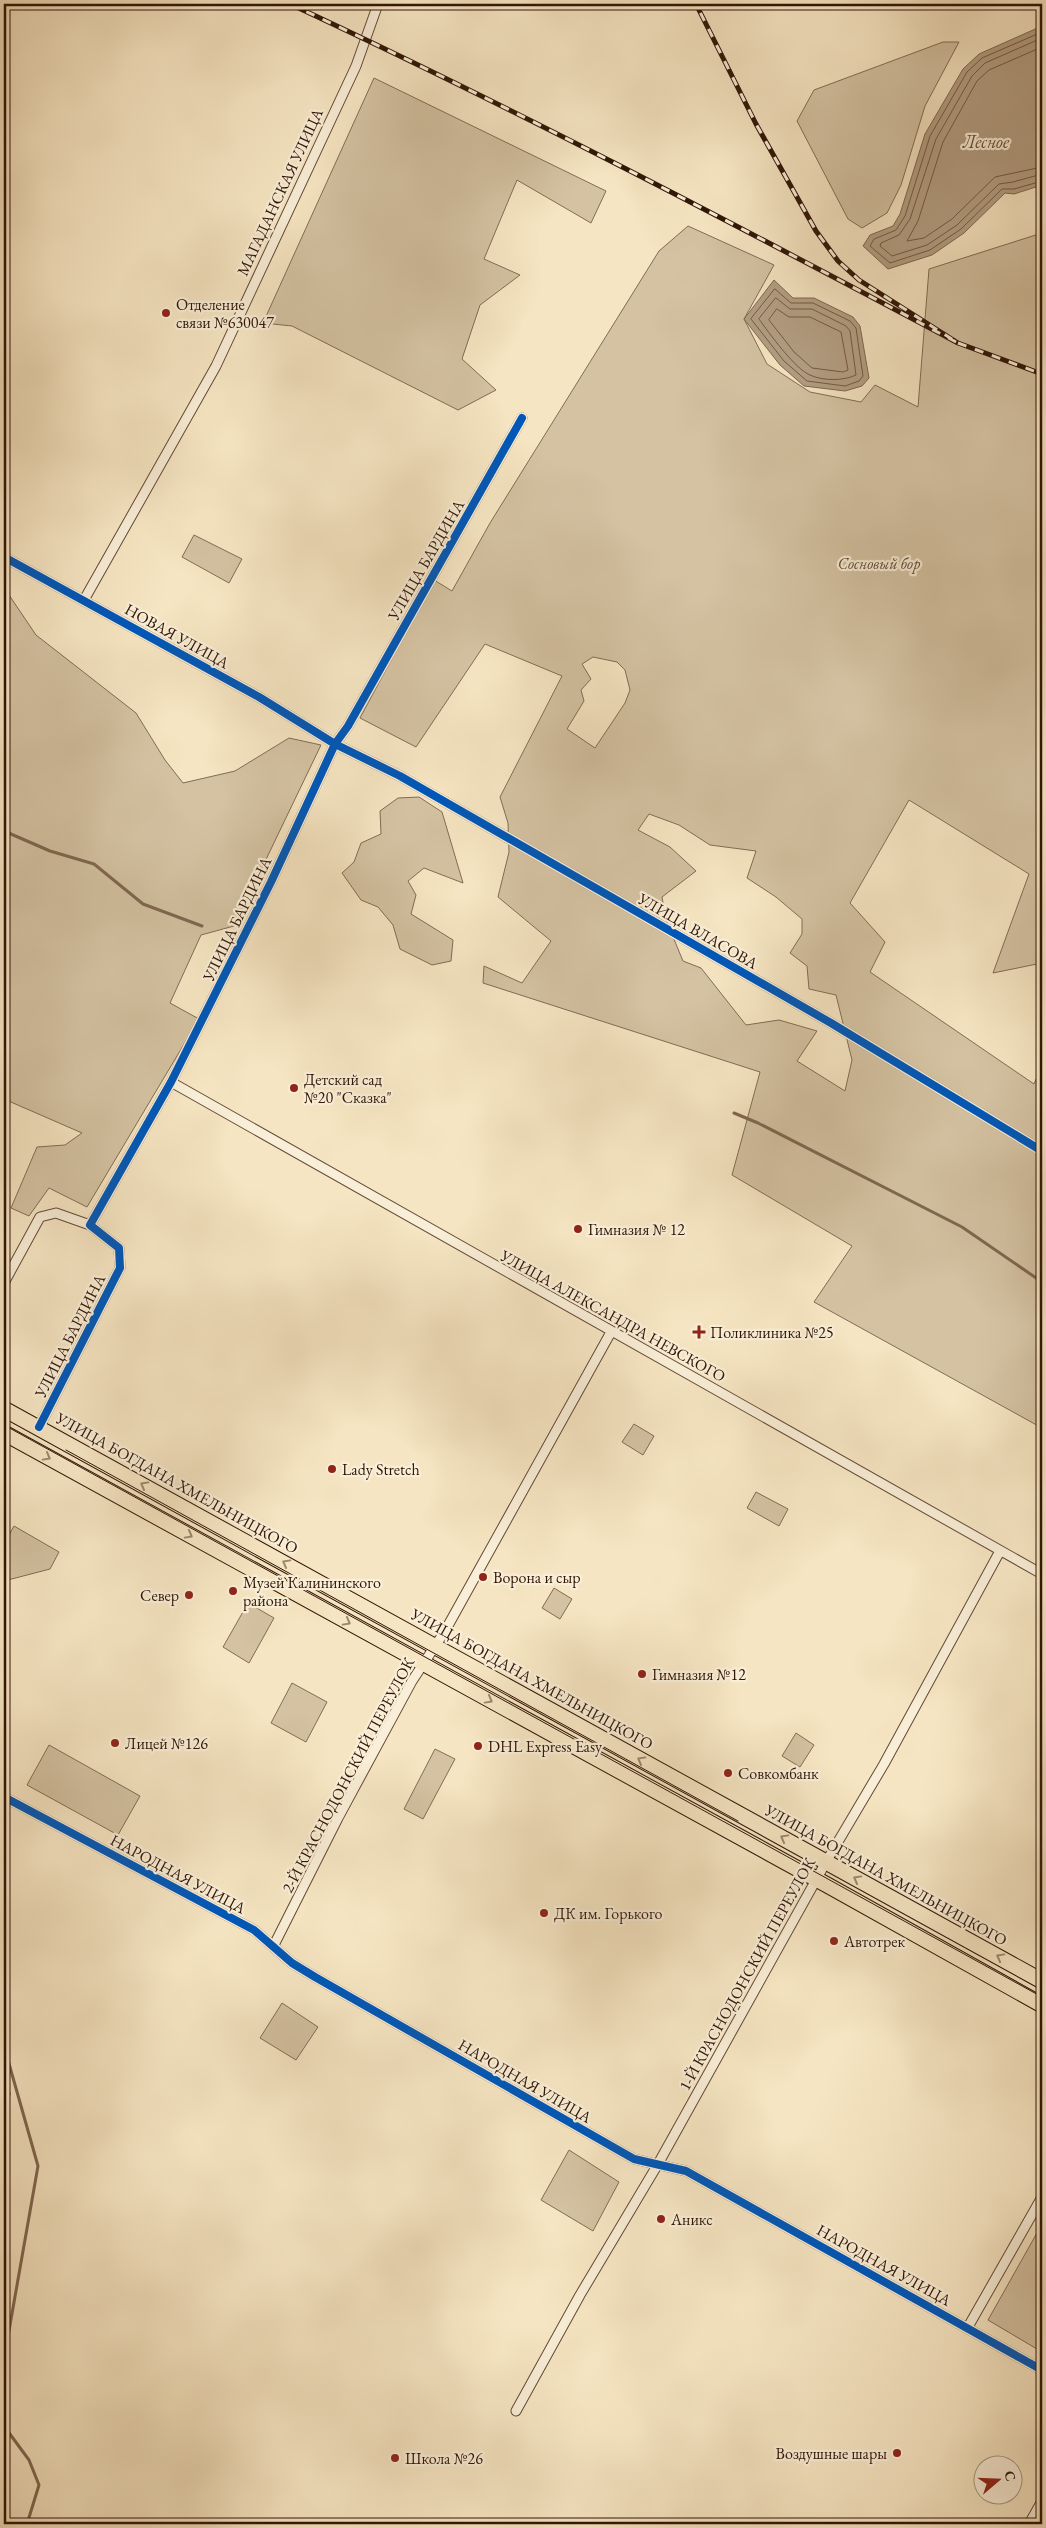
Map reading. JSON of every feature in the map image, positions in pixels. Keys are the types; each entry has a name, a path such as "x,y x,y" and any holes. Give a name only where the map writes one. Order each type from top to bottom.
{"highway":[{"name":"УЛИЦА БОГДАНА ХМЕЛЬНИЦКОГО","path":"4,1409 1042,1981"},
{"path":"4,1433 817,1879 1042,2005"}],"street":[{"name":"МАГАДАНСКАЯ УЛИЦА","path":"84,600 216,366 356,66 378,4"},
{"name":"УЛИЦА БАРДИНА","path":"90,1225 171,1082 271,882 335,744 348,726 522,418"},
{"name":"НОВАЯ УЛИЦА","path":"4,557 259,697 335,744"},
{"name":"УЛИЦА ВЛАСОВА","path":"335,744 400,776 822,1018 1042,1152"},
{"name":"УЛИЦА АЛЕКСАНДРА НЕВСКОГО","path":"171,1082 1042,1574"},
{"name":"УЛИЦА БАРДИНА","path":"4,1283 40,1217 56,1213 90,1225 119,1248 120,1268 39,1427"},
{"name":"2-Й КРАСНОДОНСКИЙ ПЕРЕУЛОК","path":"274,1945 342,1810 412,1681 436,1646 611,1332"},
{"name":"1-Й КРАСНОДОНСКИЙ ПЕРЕУЛОК","path":"516,2410 580,2295 658,2164 826,1862 884,1764 1000,1551"},
{"name":"НАРОДНАЯ УЛИЦА","path":"4,1796 254,1930 274,1945 292,1963 634,2159 686,2171 1042,2370"},
{"path":"968,2328 1042,2197"},
{"path":"1029,2524 1042,2502"}],"green space":[{"path":"943,42 959,42 925,106 901,185 887,213 862,228 848,219 797,121 814,90"},
{"path":"374,78 606,191 591,223 517,180 484,259 520,275 480,305 462,359 496,390 458,410 292,326 263,323"},
{"name":"Сосновый бор","path":"688,226 774,265 744,319 767,364 810,392 861,402 875,385 918,407 929,269 1042,233 1042,963 993,973 1029,874 909,800 850,903 885,942 870,972 1034,1084 1042,1065 1042,1428 814,1302 852,1246 732,1175 760,1072 483,983 484,966 522,983 551,941 498,897 509,852 508,823 500,797 562,676 485,644 416,747 360,718 434,580 452,591 490,523 659,251","holes":["593,657 617,662 625,670 630,690 625,703 595,748 567,729 584,701 581,690 591,679 582,664","649,814 679,825 710,845 756,851 747,878 776,897 802,919 802,934 790,953 807,966 809,989 836,995 852,1060 845,1091 797,1061 817,1031 779,1020 746,1025 701,968 683,961 666,920 662,897 696,871 670,847 638,830"]},
{"path":"194,535 242,559 229,583 182,557"},
{"path":"4,566 6,568 7,592 36,635 136,713 165,760 183,783 235,771 289,738 321,745 234,926 201,935 170,1003 199,1019 87,1207 49,1188 29,1216 11,1208 37,1147 65,1145 82,1133 4,1099"},
{"path":"419,797 442,812 463,883 424,868 408,881 416,895 411,914 453,940 451,961 432,965 400,949 393,925 378,907 361,900 342,873 354,862 361,843 381,834 380,811 398,798"},
{"path":"634,1424 654,1436 643,1455 622,1442"},
{"path":"756,1492 788,1509 779,1526 747,1508"},
{"path":"14,1526 59,1552 50,1569 4,1581 4,1544"},
{"path":"554,1588 572,1599 560,1619 542,1608"},
{"path":"248,1603 274,1618 249,1663 223,1647"},
{"path":"292,1683 327,1702 306,1742 271,1723"},
{"path":"796,1733 814,1745 800,1767 782,1756"},
{"path":"49,1745 140,1796 118,1835 27,1785"},
{"path":"435,1749 455,1759 423,1819 404,1809"},
{"path":"282,2003 318,2027 296,2060 260,2038"},
{"path":"569,2150 619,2182 593,2231 541,2200"},
{"path":"1042,2224 1042,2352 988,2320"}],"water":[{"name":"Лесное","path":"1042,26 1042,185 1014,194 1005,193 964,233 932,255 888,269 863,246 870,235 893,226 900,214 925,134 963,69 979,54"},
{"path":"774,280 793,298 814,298 853,317 860,326 869,378 862,386 845,391 804,386 780,365 744,319"}],"waterway":[{"path":"4,831 50,851 94,864 143,904 202,926"},
{"path":"734,1113 758,1123 962,1227 1042,1282"},
{"path":"4,2046 38,2166 4,2359"},
{"path":"4,2426 29,2460 39,2485 27,2524"}],"tram line":[{"path":"4,1425 1042,1997"},
{"path":"66,1450 738,1821"}],"railway":[{"path":"290,4 543,127 710,212 958,343 859,280 838,261 816,231 756,124 696,4"},
{"path":"958,343 1042,374"}],"cycle path":[{"path":"39,1427 120,1268 119,1248 90,1225 171,1082 271,882 335,744 348,726 522,418"},
{"path":"4,557 259,697 335,744 400,776 831,1023 1042,1151"},
{"path":"4,1797 254,1930 292,1963 315,1977 634,2159 686,2171 1042,2370"}],"place":[{"name":"Отделение связи №630047","path":"166,313"},
{"name":"Детский сад №20 \"Сказка\"","path":"294,1088"},
{"name":"Гимназия № 12","path":"578,1229"},
{"name":"Поликлиника №25","path":"699,1332"},
{"name":"Lady Stretch","path":"332,1469"},
{"name":"Ворона и сыр","path":"483,1577"},
{"name":"Музей Калининского района","path":"233,1591"},
{"name":"Север","path":"189,1595"},
{"name":"Гимназия №12","path":"642,1674"},
{"name":"Лицей №126","path":"115,1743"},
{"name":"DHL Express Easy","path":"478,1746"},
{"name":"Совкомбанк","path":"728,1773"},
{"name":"ДК им. Горького","path":"544,1913"},
{"name":"Автотрек","path":"834,1941"},
{"name":"Аникс","path":"661,2219"},
{"name":"Воздушные шары","path":"897,2453"},
{"name":"Школа №26","path":"395,2458"}]}
